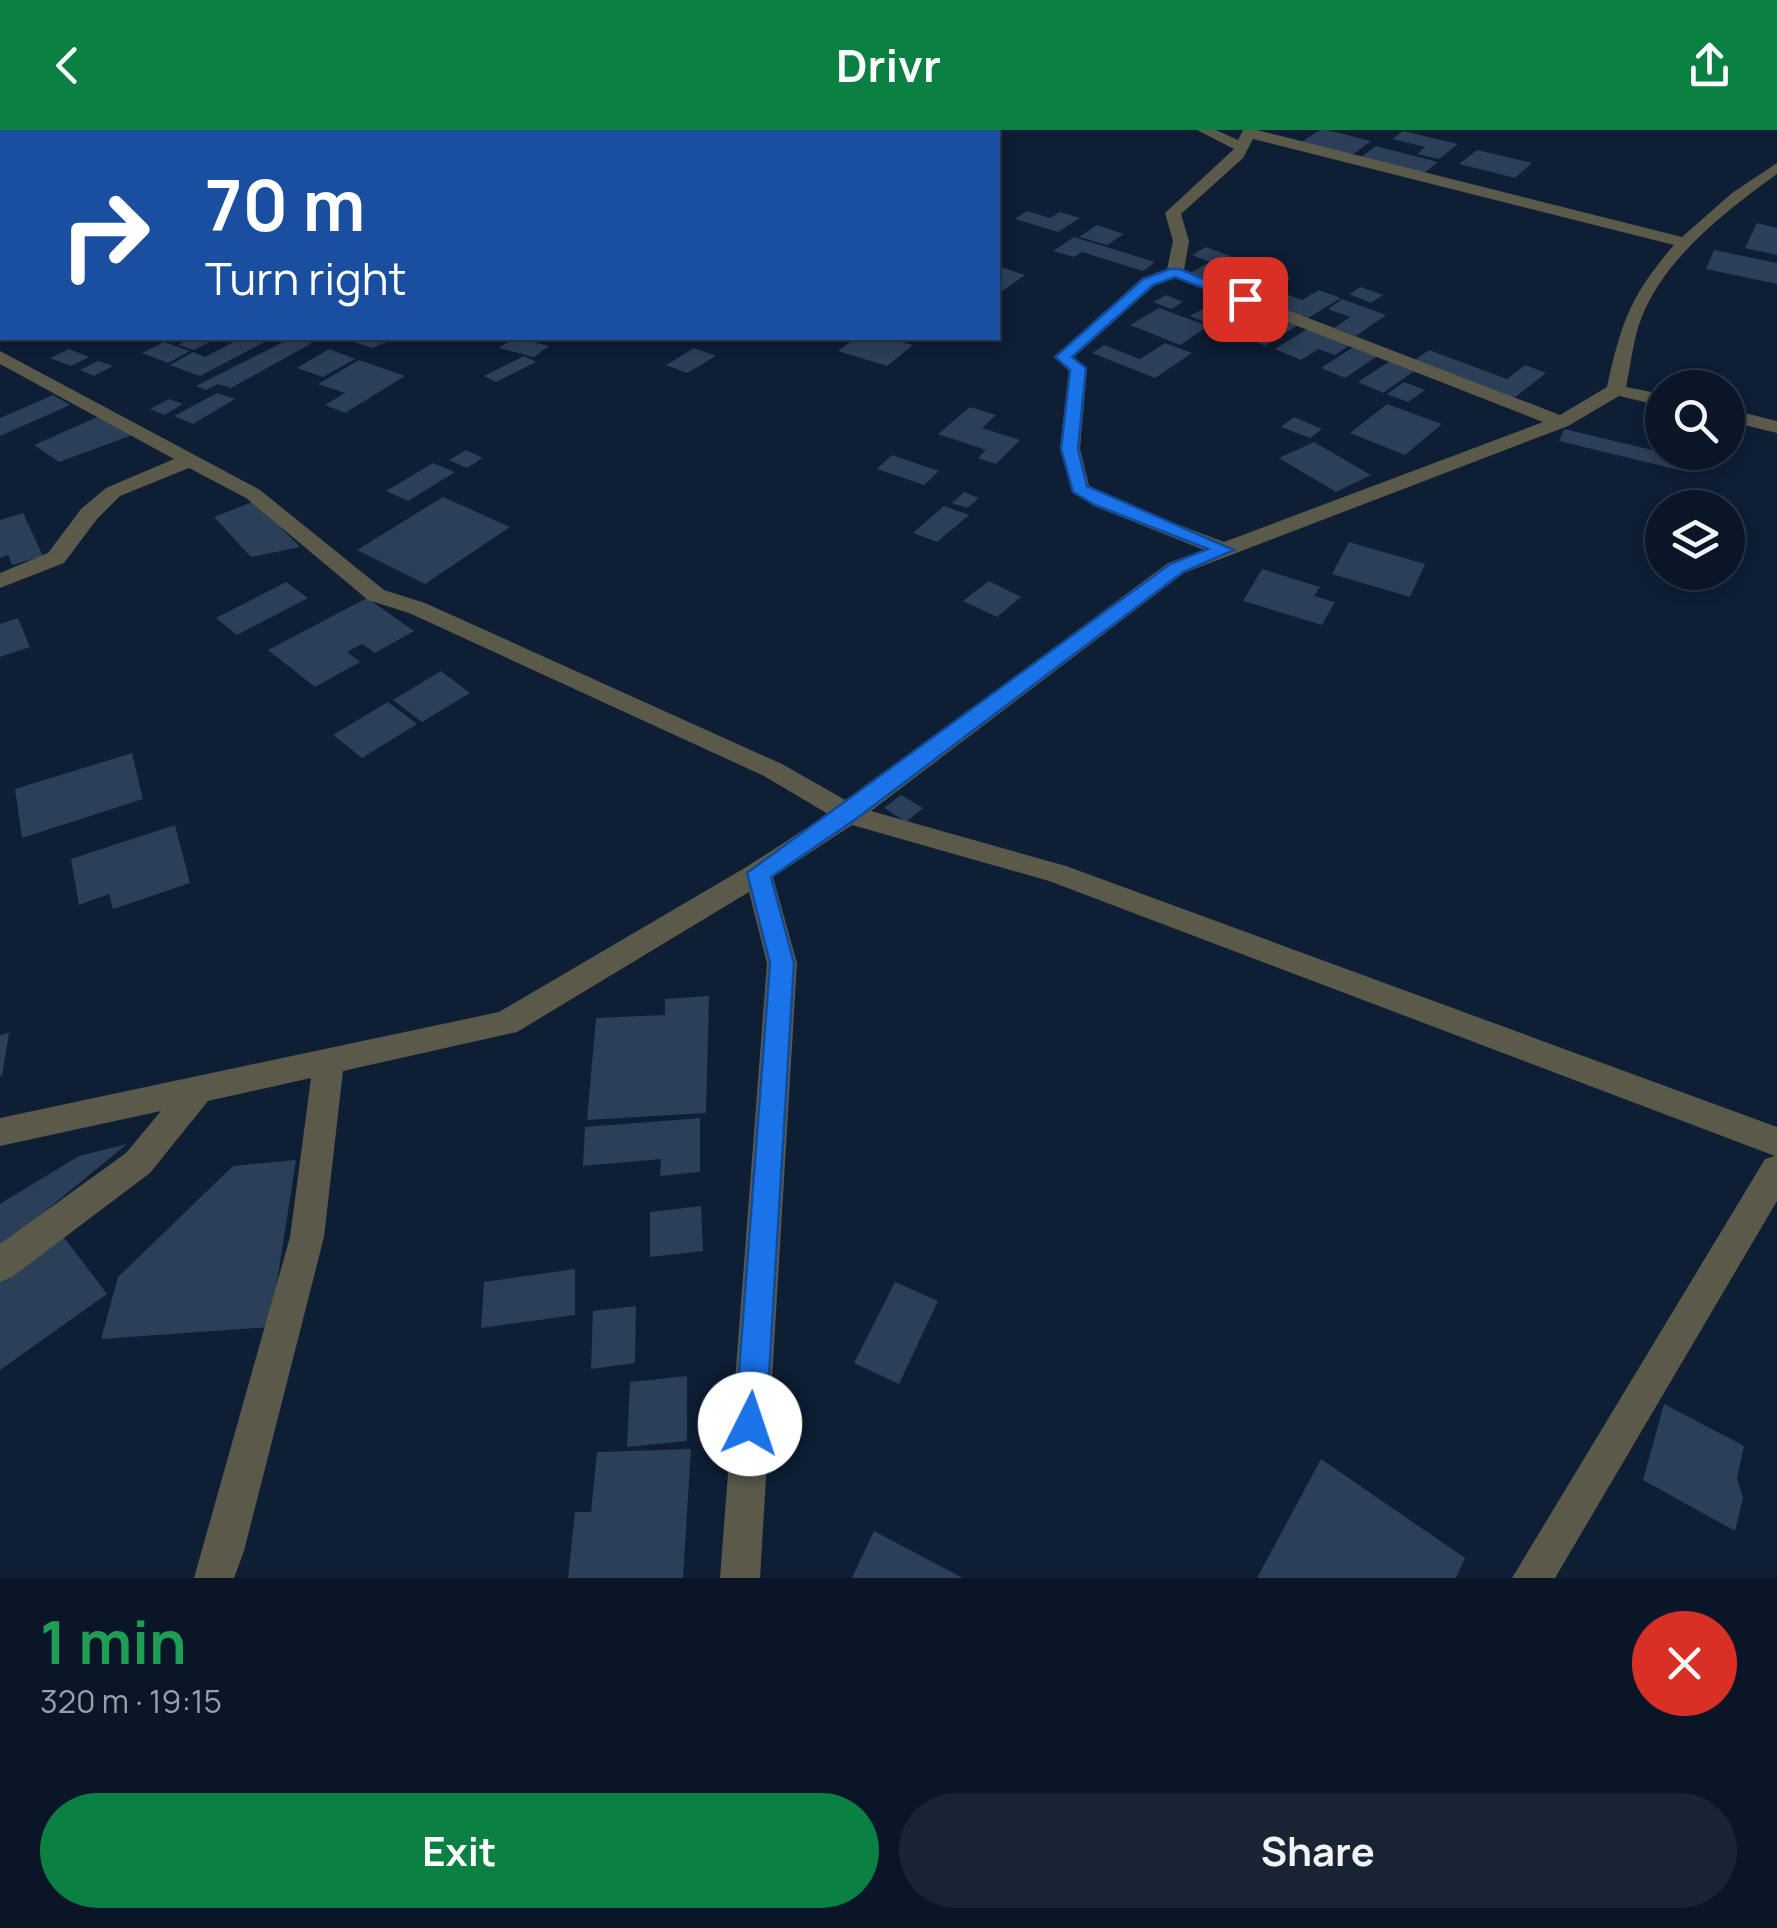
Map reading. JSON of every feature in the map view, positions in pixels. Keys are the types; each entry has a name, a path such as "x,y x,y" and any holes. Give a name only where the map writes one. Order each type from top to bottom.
{"street":[{"path":"1204,130 1686,243"},
{"path":"1175,272 1181,241 1173,213 1247,137"},
{"path":"1616,390 1635,310 1686,243 1738,194 1777,166"},
{"path":"1225,550 1101,502 1079,488 1070,449 1078,368 1063,357 1148,282 1175,272 1561,422"},
{"path":"0,357 253,494 376,595 416,608 755,762 848,814 1056,873 1777,1142"},
{"path":"0,1132 506,1024 758,873 848,814 1176,568 1561,422 1616,390 1645,396"},
{"path":"1745,419 1777,427"},
{"path":"0,581 56,558 96,506 113,492 190,460"},
{"path":"740,1578 782,963 758,873"},
{"path":"214,1578 307,1237 329,1062"},
{"path":"0,1265 138,1163 198,1090"},
{"path":"1532,1578 1777,1170"}],"building":[{"path":"1320,130 1371,141 1348,158 1297,145"},
{"path":"1403,131 1458,144 1439,159 1417,154 1425,147 1392,139"},
{"path":"1376,146 1438,162 1418,178 1354,162"},
{"path":"1477,150 1532,163 1515,178 1459,164"},
{"path":"1027,211 1050,218 1060,212 1080,218 1058,232 1015,219"},
{"path":"1757,223 1777,228 1777,255 1745,248"},
{"path":"1097,225 1124,234 1107,245 1079,237"},
{"path":"1074,237 1155,262 1143,271 1082,252 1074,257 1053,251"},
{"path":"1206,247 1240,260 1206,279 1190,273 1210,262 1192,255"},
{"path":"1714,250 1777,263 1777,284 1706,269"},
{"path":"1000,267 1025,275 1000,293"},
{"path":"1269,270 1291,278 1257,298 1214,282 1232,271 1254,279"},
{"path":"1361,287 1383,295 1371,303 1349,294"},
{"path":"1275,290 1302,300 1319,290 1341,298 1308,318 1259,299"},
{"path":"1166,295 1183,302 1171,309 1153,302"},
{"path":"1225,296 1246,305 1212,325 1190,316"},
{"path":"1342,299 1386,315 1356,336 1334,328 1350,317 1328,309"},
{"path":"1251,307 1272,315 1260,323 1239,315"},
{"path":"1159,308 1208,326 1180,345 1130,325"},
{"path":"1274,316 1298,325 1265,346 1241,336"},
{"path":"1307,329 1350,345 1335,355 1318,349 1301,360 1275,349"},
{"path":"188,340 213,340 194,350 178,345"},
{"path":"237,340 268,340 200,376 170,365 193,352 205,357"},
{"path":"287,340 312,343 231,388 218,384 206,390 196,386"},
{"path":"348,340 390,340 372,348"},
{"path":"511,340 549,346 534,357 499,348"},
{"path":"853,340 894,340 913,345 887,366 838,351"},
{"path":"164,342 190,351 168,363 142,353"},
{"path":"1165,343 1192,353 1155,378 1092,353 1104,345 1140,359"},
{"path":"1355,346 1379,355 1345,378 1321,368"},
{"path":"694,348 716,356 687,373 666,365"},
{"path":"69,349 89,357 71,366 50,358"},
{"path":"329,349 355,359 323,377 297,368"},
{"path":"1429,350 1507,379 1525,365 1546,373 1514,398 1415,360"},
{"path":"524,356 536,362 496,382 484,376"},
{"path":"1393,359 1417,369 1383,393 1358,382"},
{"path":"359,360 405,376 345,413 325,405 345,393 318,384"},
{"path":"98,361 113,366 94,376 80,370"},
{"path":"1404,382 1425,390 1408,402 1387,394"},
{"path":"217,393 235,399 193,424 174,416"},
{"path":"53,395 70,405 0,436 0,418"},
{"path":"169,399 183,404 164,415 150,409"},
{"path":"1387,404 1442,424 1405,455 1350,433"},
{"path":"970,407 996,415 982,428 1020,440 996,464 978,458 986,450 938,434"},
{"path":"102,415 135,434 59,462 34,445"},
{"path":"1294,417 1322,429 1310,438 1281,427"},
{"path":"1564,429 1645,448 1645,462 1559,441"},
{"path":"1314,442 1371,475 1336,492 1279,458"},
{"path":"466,450 483,458 467,468 449,460"},
{"path":"892,455 939,471 924,485 877,469"},
{"path":"433,463 455,472 408,501 386,491"},
{"path":"964,492 979,498 967,508 952,503"},
{"path":"443,497 510,527 425,584 357,550"},
{"path":"255,501 300,547 251,557 214,517"},
{"path":"944,506 969,515 937,542 913,533"},
{"path":"23,513 43,556 12,565 8,555 0,558 0,520"},
{"path":"1349,542 1425,564 1410,597 1332,574"},
{"path":"1262,569 1320,587 1314,596 1335,602 1322,625 1243,601"},
{"path":"989,581 1021,597 997,617 963,601"},
{"path":"286,582 308,598 237,635 216,618"},
{"path":"367,598 414,631 375,653 362,644 347,652 360,662 315,687 268,650"},
{"path":"18,618 30,647 0,657 0,624"},
{"path":"441,671 470,693 422,722 393,700"},
{"path":"388,702 417,724 362,758 333,735"},
{"path":"132,753 143,799 22,838 15,789"},
{"path":"901,795 923,808 906,822 884,808"},
{"path":"175,825 190,883 113,909 109,894 79,905 71,859"},
{"path":"709,996 706,1113 587,1120 596,1018 665,1015 665,999"},
{"path":"9,1033 2,1076 0,1035"},
{"path":"700,1118 700,1172 660,1176 661,1159 583,1166 585,1127"},
{"path":"127,1144 0,1248 0,1204 79,1156"},
{"path":"296,1160 270,1327 101,1339 118,1277 233,1166"},
{"path":"701,1206 703,1251 650,1257 650,1212"},
{"path":"63,1236 107,1294 0,1370 0,1282"},
{"path":"575,1269 575,1315 481,1328 484,1282"},
{"path":"895,1282 938,1301 899,1384 854,1363"},
{"path":"636,1306 635,1363 591,1369 593,1311"},
{"path":"687,1376 687,1441 627,1447 630,1382"},
{"path":"1664,1404 1744,1446 1737,1478 1743,1498 1735,1531 1643,1480"},
{"path":"691,1449 683,1578 568,1578 575,1512 591,1512 597,1452"},
{"path":"1321,1459 1465,1558 1456,1578 1257,1578"},
{"path":"874,1531 963,1578 852,1578"}],"route":[{"path":"750,1424 782,963 758,873 848,814 1176,568 1225,550 1101,502 1079,488 1070,449 1078,368 1063,357 1148,282 1175,272 1245,299"}]}
